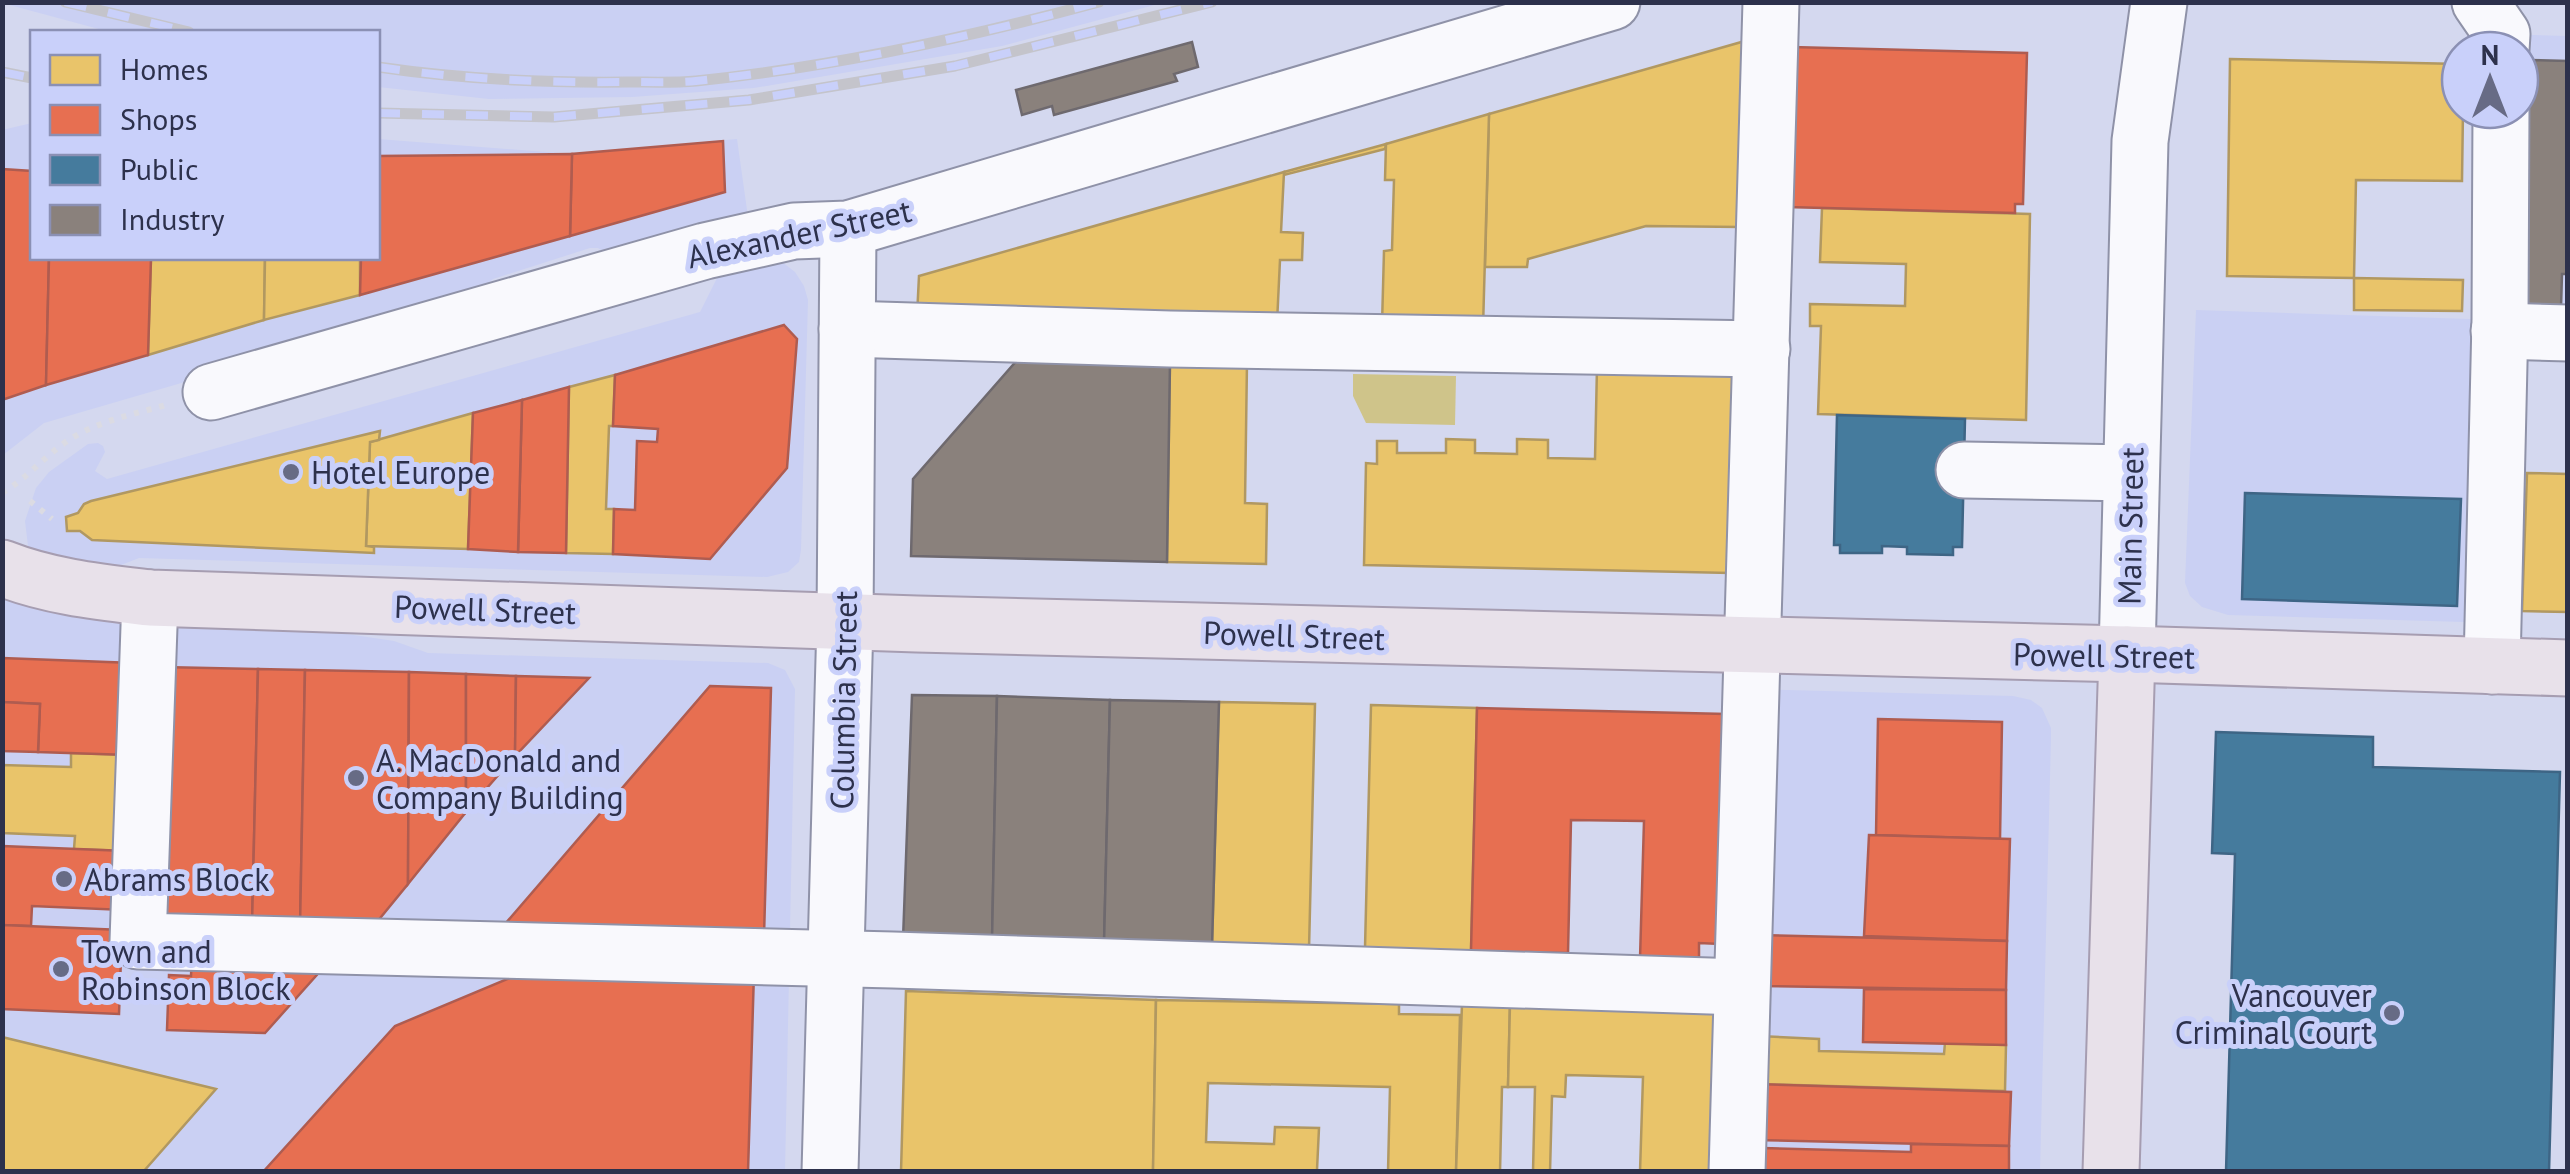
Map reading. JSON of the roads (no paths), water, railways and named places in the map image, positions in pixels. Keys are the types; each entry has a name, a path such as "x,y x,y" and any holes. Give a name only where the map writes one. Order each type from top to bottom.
{"main road":[{"name":"Powell Street","path":"13,572 62,586 150,598 846,622 2568,668"},
{"name":"Main Street","path":"2111,1172 2127,654"}],"street":[{"name":"Alexander Street","path":"211,392 704,252 794,231 848,229 1612,2"},
{"path":"1737,1172 1771,2"},
{"name":"Main Street","path":"2127,654 2140,141 2159,2"},
{"path":"2480,2 2499,30"},
{"path":"2492,666 2501,130"},
{"name":"Columbia Street","path":"830,1172 846,622 848,229"},
{"path":"848,329 1762,349"},
{"path":"2500,332 2568,333"},
{"path":"1964,470 2131,474"},
{"path":"150,598 138,941 1742,987"}],"railway":[{"path":"65,2 181,30"},
{"path":"380,67 534,81 696,81 899,50 1099,2"},
{"path":"380,113 554,117 749,100 955,66 1212,2"},
{"path":"2,72 30,78"}],"place":[{"name":"Hotel Europe","path":"291,472"},
{"name":"A. MacDonald and Company Building","path":"356,778"},
{"name":"Abrams Block","path":"64,879"},
{"name":"Town and Robinson Block","path":"61,969"},
{"name":"Vancouver Criminal Court","path":"2392,1013"}]}
